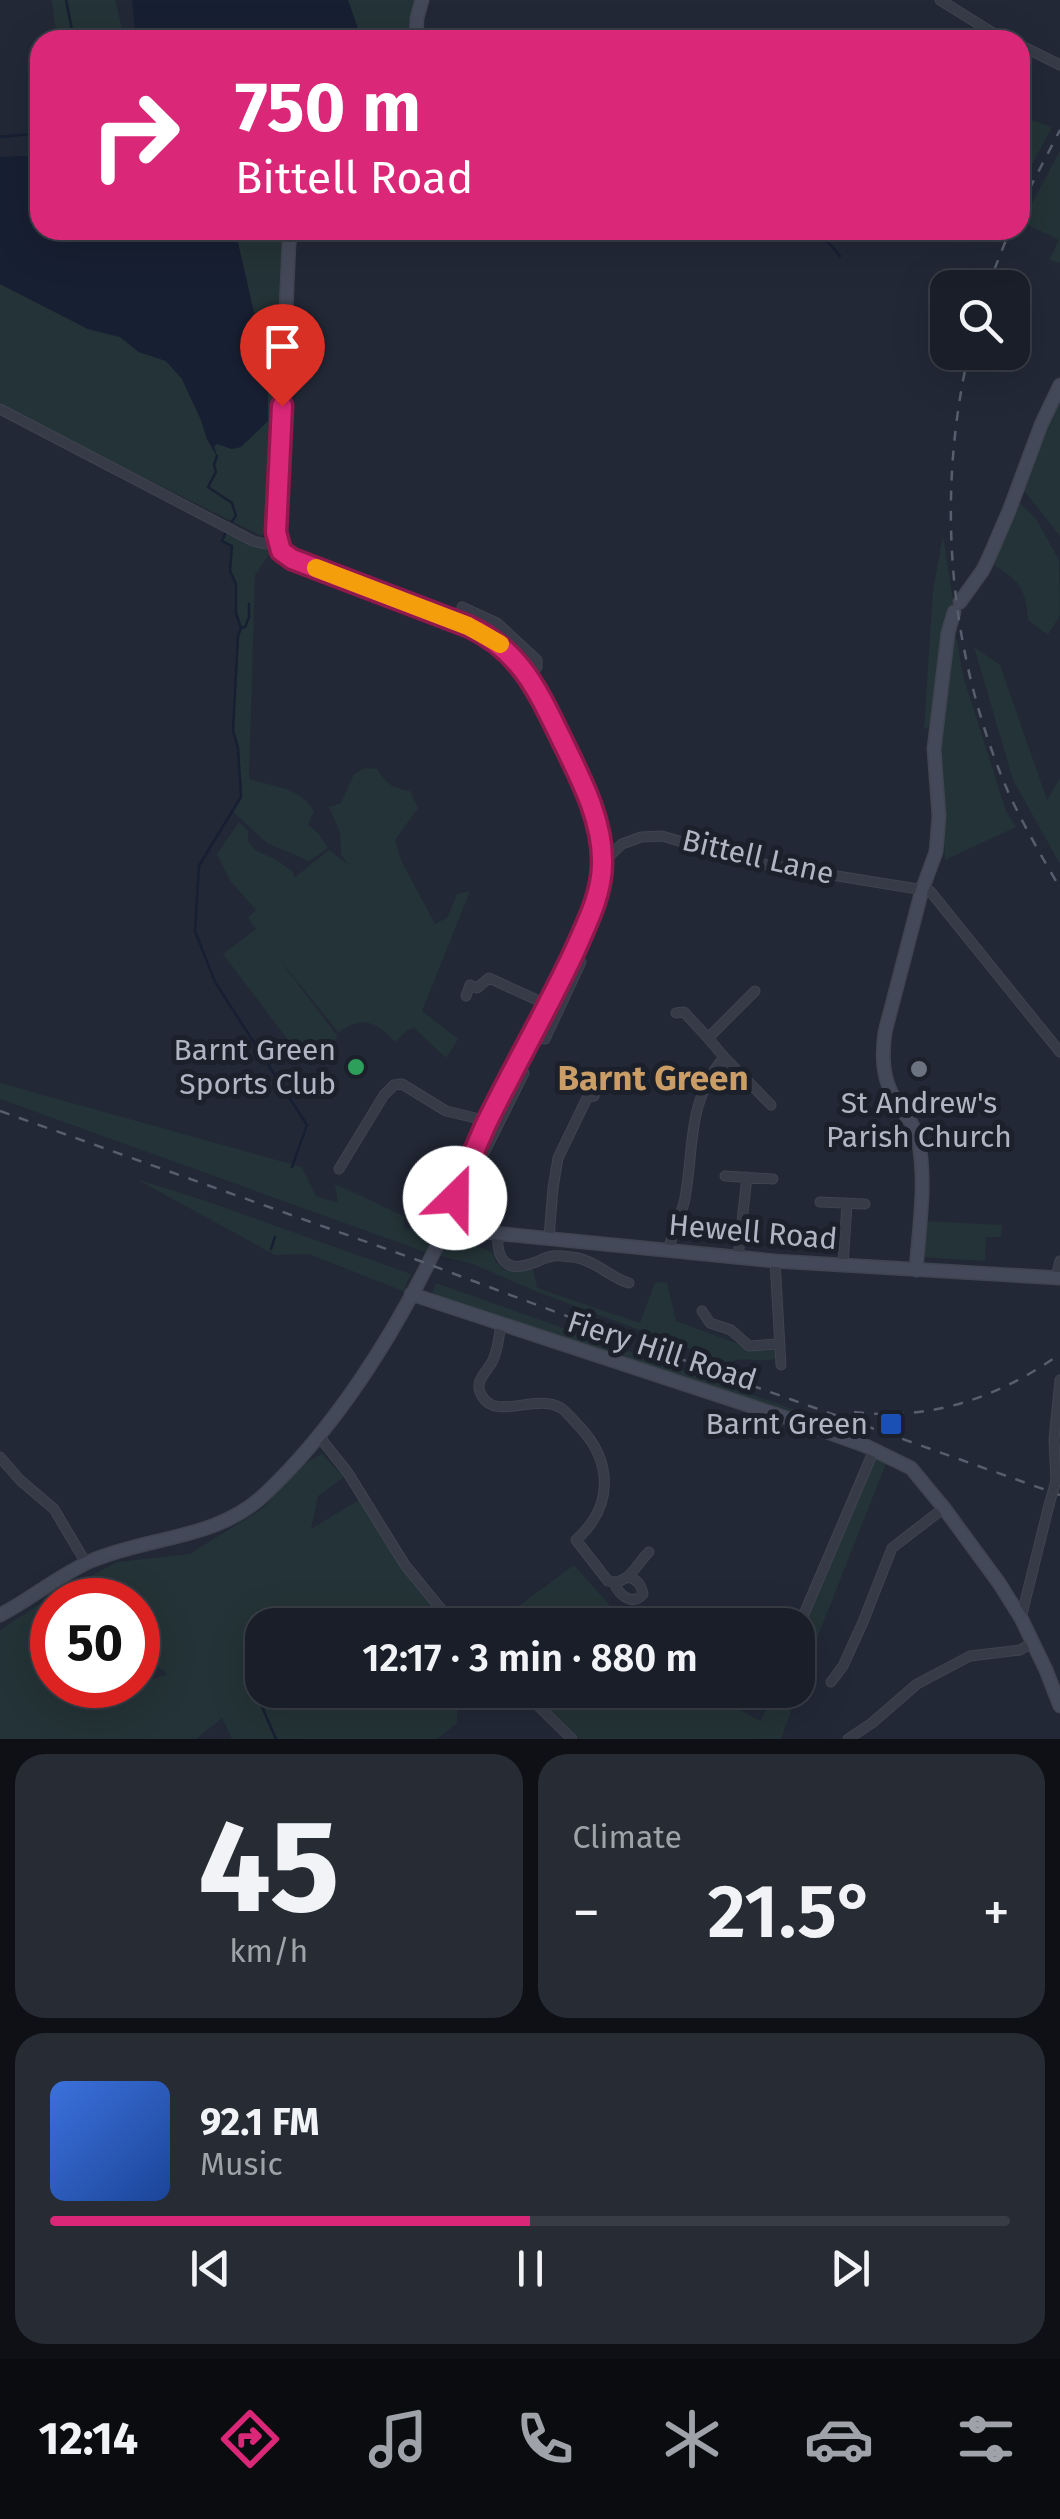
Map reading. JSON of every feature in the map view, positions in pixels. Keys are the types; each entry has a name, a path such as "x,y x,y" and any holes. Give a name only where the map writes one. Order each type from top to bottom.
{"street":[{"path":"416,30 422,0"},
{"path":"940,0 987,30"},
{"path":"1030,50 1060,65"},
{"path":"0,1615 86,1563 131,1546 188,1536 226,1521 262,1497 294,1466 374,1359 434,1251 597,896 602,863 600,836 576,771 528,677 504,647 484,634 292,559 279,547 276,532 290,240"},
{"path":"916,1270 922,1176 918,1141 914,1127 888,1089 882,1053 922,890 936,852 934,749 948,633 957,607 990,554 1060,384"},
{"path":"0,409 253,541 279,547"},
{"path":"462,607 497,623 537,660 537,667 528,677"},
{"path":"600,836 622,844 602,863"},
{"name":"Bittell Lane","path":"622,844 640,836 670,837 751,862 922,890"},
{"path":"922,890 930,891 1060,1052"},
{"path":"532,1037 545,1039 581,962 572,957"},
{"path":"466,996 470,986 477,988 488,978 548,1005"},
{"path":"708,1038 755,991"},
{"path":"676,1013 684,1012 771,1105"},
{"path":"669,1250 671,1233 685,1200 694,1114 701,1092 724,1057"},
{"path":"481,1153 488,1121 524,1073"},
{"path":"339,1169 394,1085 402,1084 446,1111 488,1121"},
{"path":"549,1238 558,1158 587,1098 594,1096"},
{"path":"725,1176 773,1180"},
{"path":"738,1258 746,1177"},
{"path":"820,1202 865,1204"},
{"path":"843,1265 847,1204"},
{"name":"Hewell Road","path":"443,1228 738,1258 1058,1278"},
{"path":"498,1234 498,1252 510,1265 525,1266 555,1256 578,1258 622,1285"},
{"path":"775,1261 781,1364"},
{"path":"1058,1278 1060,1261"},
{"name":"Fiery Hill Road","path":"411,1294 784,1418 874,1450 910,1468 944,1508 1021,1618 1053,1672 1060,1706"},
{"path":"702,1312 710,1323 731,1330 749,1346 778,1344"},
{"path":"501,1324 492,1362 481,1376 478,1389 483,1400 498,1408 527,1403 561,1408 587,1434 601,1461 605,1484 597,1516 576,1540 602,1576 614,1583 620,1594 634,1601 643,1594 642,1587 629,1577"},
{"path":"1021,1618 1056,1481 1054,1440 1060,1380"},
{"path":"318,1436 348,1473 405,1565 440,1608"},
{"path":"807,1608 874,1450"},
{"path":"0,1457 54,1509 86,1563"},
{"path":"832,1682 849,1652 892,1548 944,1508"},
{"path":"614,1583 629,1577 649,1552"},
{"path":"848,1739 917,1684 970,1656 1020,1650 1034,1642"},
{"path":"540,1708 572,1739"}],"shaded area":[{"path":"52,0 115,0 122,30 56,30"},
{"path":"348,0 415,0 413,30 358,29"},
{"path":"1030,119 1052,127 1030,168"},
{"path":"1060,151 1060,263 1049,260 1059,240 1030,226 1030,207"},
{"path":"237,240 287,240 268,529 262,536 0,403 0,284 88,329 120,337 139,352 166,361 182,379 216,454 214,445 232,449 268,421 268,352 258,330"},
{"path":"1060,399 1060,536 1023,489"},
{"path":"1018,501 1036,519 1059,560 1060,615 1048,635 1028,620 1019,586 991,563"},
{"path":"226,532 271,552 255,575 249,779 286,789 302,797 314,811 308,825 328,848 309,861 267,843 233,812 241,797 242,784 233,731 241,628 236,613 236,584 230,571 232,547 222,541"},
{"path":"943,535 953,600 932,725 924,729 933,590"},
{"path":"952,630 1006,811 1016,827 945,860 939,743"},
{"path":"974,647 1000,665 1047,800 1060,778 1060,864 1013,780"},
{"path":"366,768 377,769 390,784 410,791 418,808 395,840 401,860 435,924 447,918 457,894 470,891 422,1011 458,1039 446,1058 414,1028 395,1042 368,1023 338,1032 274,952 338,1037 306,1064 223,954 256,929 248,918 256,910 231,882 217,854 239,822 248,831 248,841 255,850 277,860 293,872 294,878 329,850 349,865 341,855 340,833 329,807 341,803 354,774"},
{"path":"0,1083 302,1167 316,1196 338,1203 335,1184 404,1216 404,1228 433,1234 428,1253 0,1099"},
{"path":"136,1179 411,1274 403,1291 309,1254 275,1255"},
{"path":"923,1221 1002,1225 1001,1237 986,1237 985,1261 921,1257"},
{"path":"451,1235 474,1237 476,1246 492,1252 504,1270 533,1268 537,1288 640,1323 655,1282 667,1283 676,1321 752,1349 776,1347 777,1358 728,1363 473,1264 440,1256 445,1239"},
{"path":"436,1283 829,1422 829,1425 432,1294"},
{"path":"322,1454 344,1477 318,1496 311,1529 359,1500 401,1567 436,1608 245,1608 245,1708 457,1708 457,1723 437,1739 232,1739 222,1718 196,1739 0,1739 0,1630 30,1610 30,1708 160,1708 160,1677 167,1674 160,1668 160,1578 87,1578 117,1562 190,1554 263,1508 305,1463"},
{"path":"874,1456 887,1461 815,1643 815,1608 810,1608"},
{"path":"574,1565 612,1608 516,1608"},
{"path":"548,1708 736,1708 761,1721 766,1708 792,1708 781,1739 580,1739"}],"water":[{"path":"132,0 348,0 359,30 135,30"},
{"path":"30,156 30,240 237,240 258,330 268,352 268,421 241,447 232,449 217,444 217,456 182,379 166,361 139,352 120,337 88,329 0,284 0,157"}],"waterway":[{"path":"66,0 72,30"},
{"path":"0,137 30,134"},
{"path":"819,240 828,242 840,256"},
{"path":"217,456 216,472 208,487 232,503 236,516 232,521"},
{"path":"206,854 241,797 233,731 241,628 236,613 236,584 230,571 232,546 222,541 226,532"},
{"path":"241,628 249,617 249,604"},
{"path":"205,856 199,866 195,931 215,982 307,1125 292,1167"},
{"path":"271,1249 275,1237"},
{"path":"263,1708 276,1739"}],"railway":[{"path":"1030,188 1060,130"},
{"path":"994,270 1006,240"},
{"path":"965,370 952,464 951,520 961,632 973,687 1009,794 1060,888"},
{"path":"0,1111 1060,1495"},
{"path":"854,1412 910,1413 962,1403 1012,1383 1060,1354"}],"slow traffic":[{"path":"316,568 468,626 500,644"}],"place":[{"name":"Barnt Green Sports Club","path":"356,1067"},
{"name":"St Andrew's Parish Church","path":"919,1069"},
{"name":"Barnt Green","path":"891,1424"}],"district":[{"name":"Barnt Green","path":"653,1078"}],"route":[{"path":"282,406 276,532 281,551 292,559 468,626 504,647 528,677 552,720 600,836 601,875 587,924 488,1121 455,1198"}]}
